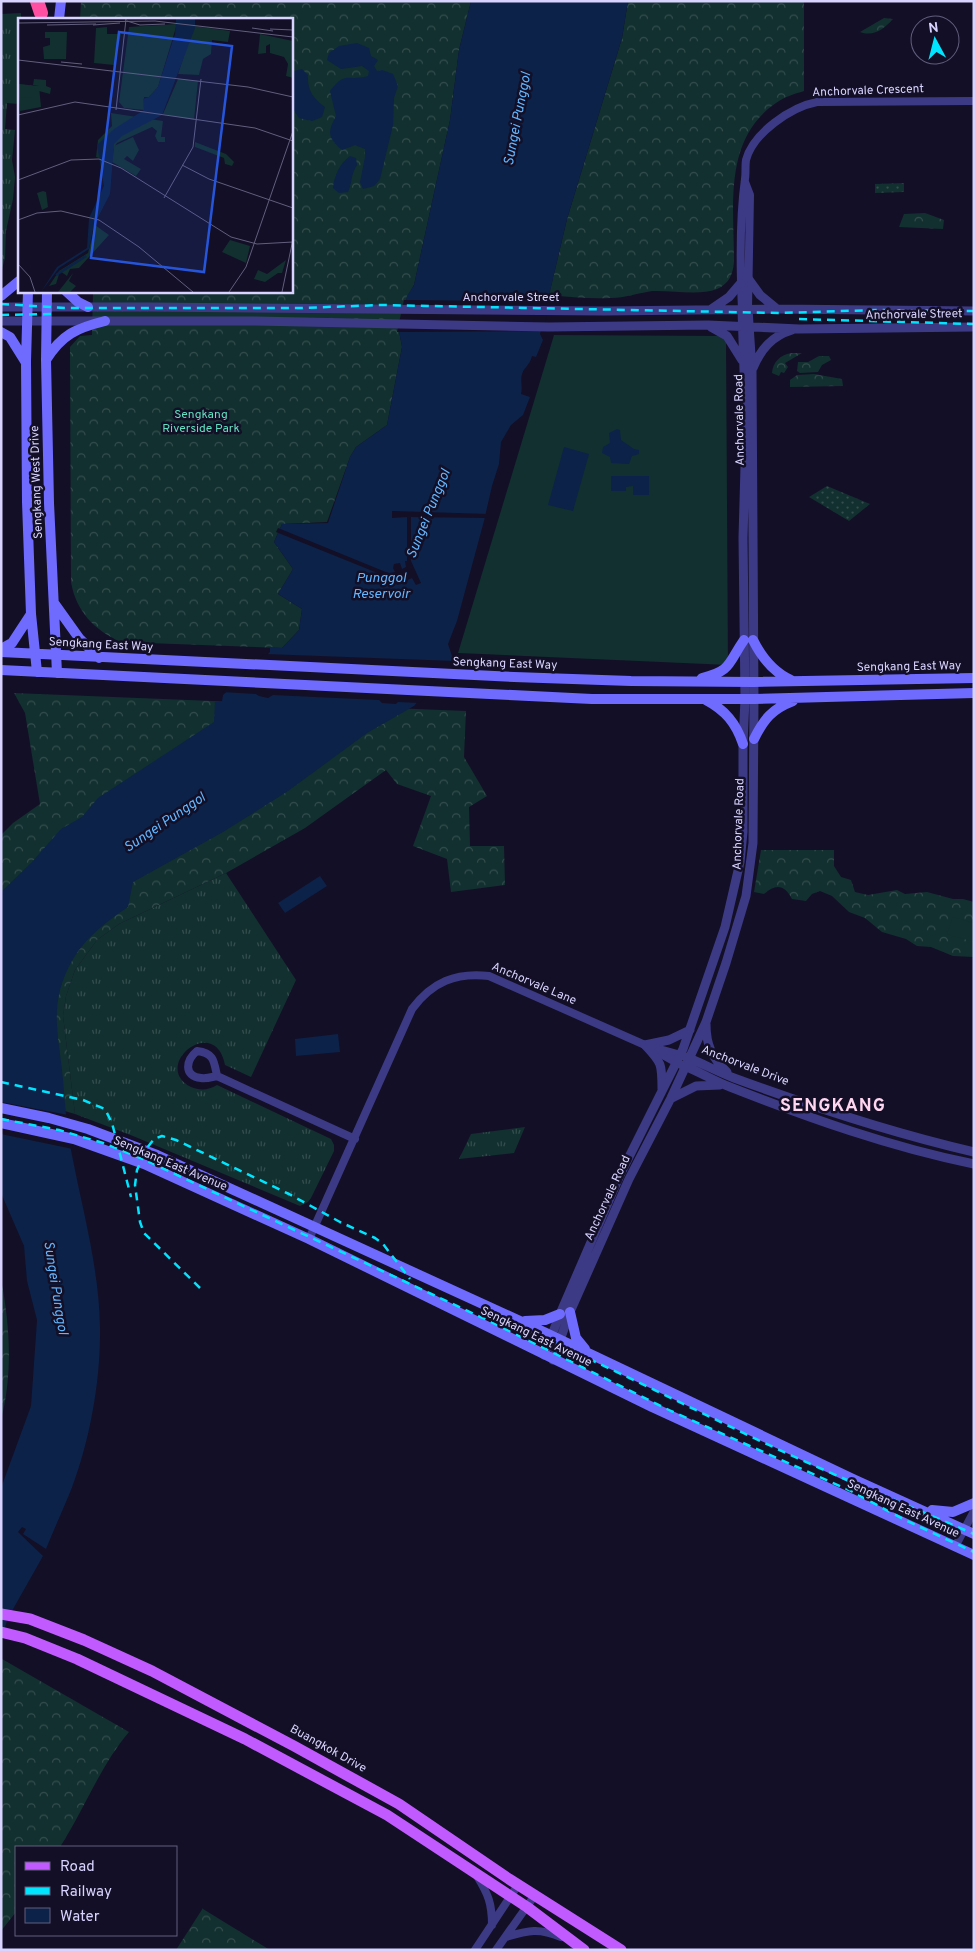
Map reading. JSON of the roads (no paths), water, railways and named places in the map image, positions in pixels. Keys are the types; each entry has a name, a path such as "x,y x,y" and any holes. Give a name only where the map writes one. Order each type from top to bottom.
{"main road":[{"path":"60,16 61,1"},
{"path":"1,296 18,282"},
{"name":"Sengkang West Drive","path":"28,292 26,362 27,502 30,614 37,672"},
{"name":"Sengkang West Drive","path":"47,292 46,360 57,672"},
{"path":"67,292 78,302 88,307"},
{"path":"46,360 56,345 67,336 80,328 106,321"},
{"path":"1,332 10,337 26,362"},
{"path":"54,602 79,638 103,658"},
{"path":"1,651 12,643 30,614"},
{"path":"692,681 714,675 730,666 749,640 768,664 781,676 793,681"},
{"name":"Sengkang East Way","path":"1,651 57,656 514,677 749,682 974,678"},
{"path":"1,670 592,699 750,699 974,693"},
{"path":"754,739 768,715 784,704 801,698"},
{"path":"705,699 726,712 738,729 743,744"},
{"name":"Sengkang East Avenue","path":"1,1108 49,1118 88,1129 140,1148 521,1321 969,1532"},
{"name":"Sengkang East Avenue","path":"1,1123 87,1144 144,1164 309,1239 548,1357 974,1555"},
{"path":"570,1312 576,1338 581,1346 591,1354"},
{"path":"521,1321 538,1321 560,1314"},
{"path":"918,1508 953,1512 974,1503"},
{"name":"Buangkok Drive","path":"1,1614 30,1619 78,1637 152,1671 303,1751 399,1804 518,1885 621,1950"},
{"path":"1,1632 25,1638 77,1659 245,1739 387,1815 477,1876 511,1896 584,1950"}],"street":[{"name":"Anchorvale Crescent","path":"745,309 742,195 747,160 752,149 768,128 789,112 807,104 857,101 974,101"},
{"path":"710,310 729,297 744,280 777,309"},
{"path":"74,306 74,321"},
{"name":"Anchorvale Street","path":"1,307 74,306 604,312 745,309 974,311"},
{"name":"Anchorvale Road","path":"556,1338 560,1314 620,1175 662,1089 683,1061 706,1022 735,935 749,879 753,843 754,739 749,682 752,370 745,309"},
{"name":"Anchorvale Street","path":"1,321 255,321 601,327 708,325 799,328 974,327"},
{"path":"708,325 727,336 743,363"},
{"name":"Anchorvale Road","path":"746,327 743,363 746,431 743,538 749,640"},
{"path":"752,370 760,352 771,341 776,337 799,328"},
{"name":"Anchorvale Road","path":"548,1357 629,1179 671,1098 683,1061 690,1030 725,927 740,862 743,832 743,744 750,699"},
{"name":"Anchorvale Lane","path":"309,1239 412,1009 422,995 453,977 472,974 489,976 683,1061"},
{"path":"706,1022 709,1050 718,1064 733,1077"},
{"path":"645,1045 669,1040 690,1030"},
{"path":"645,1045 659,1060 661,1065 662,1089"},
{"name":"Anchorvale Drive","path":"683,1061 921,1140 974,1152"},
{"name":"Anchorvale Drive","path":"683,1061 727,1086 868,1136 923,1153 974,1164"},
{"path":"217,1076 355,1139"},
{"path":"671,1098 696,1086 715,1084 727,1086"},
{"path":"955,1547 969,1532 974,1511"},
{"path":"477,1876 489,1896 492,1925"},
{"path":"475,1950 518,1885"},
{"path":"496,1950 535,1895"},
{"path":"506,1938 531,1930 545,1931 572,1942"}],"water":[{"name":"Punggol Reservoir","path":"471,1 628,1 622,38 567,219 540,334 543,340 536,357 532,356 522,374 521,394 530,397 523,415 511,425 501,442 499,464 457,621 448,644 453,659 414,706 367,733 288,791 223,832 133,882 128,907 105,924 78,951 65,975 57,1005 58,1033 69,1136 97,1283 100,1327 99,1368 93,1410 84,1451 71,1490 46,1549 23,1534 26,1529 22,1527 18,1532 43,1556 8,1618 1,1639 1,1488 31,1406 37,1320 27,1281 24,1246 1,1193 1,892 32,862 61,829 82,817 98,798 214,722 215,702 222,701 223,695 270,652 270,647 282,648 299,630 302,609 278,594 293,569 274,542 282,524 328,523 350,457 356,447 387,425 402,347 399,331 407,296 414,285 450,120 459,50"},
{"path":"357,43 369,48 371,56 378,60 374,66 377,71 382,70 393,74 398,86 394,98 393,125 380,179 374,186 363,189 360,182 365,149 355,145 342,150 330,135 336,116 330,91 340,81 347,78 368,76 369,71 362,66 341,69 327,60 329,53 339,46"},
{"path":"302,69 308,75 312,93 325,107 322,117 312,121 299,118 292,108 292,74 294,71"},
{"path":"350,156 356,158 357,165 353,172 348,192 339,193 333,188 335,179 340,166"},
{"path":"617,429 620,430 621,440 634,449 639,450 639,454 632,456 629,464 611,463 610,457 602,453 603,447 610,443 609,433"},
{"path":"564,447 589,454 573,511 548,505"},
{"path":"611,476 649,476 649,495 633,495 633,486 626,487 626,491 611,491"},
{"path":"320,876 327,886 285,913 278,903"},
{"path":"338,1034 340,1052 296,1056 295,1039"}],"railway":[{"path":"1,304 66,308 300,308 382,305 779,313 877,310 974,311"},
{"path":"1,315 56,314"},
{"path":"799,319 974,324"},
{"path":"1,1082 83,1100 105,1109 112,1123 131,1197"},
{"path":"1,1119 59,1130 103,1143 145,1160 487,1320 671,1411 849,1490 905,1520 974,1552"},
{"path":"200,1288 144,1233 140,1222 135,1185 137,1170 147,1148 154,1139 162,1136 176,1140 289,1194 340,1222 375,1238 383,1244 410,1279"},
{"path":"499,1319 807,1462 974,1534"}],"district":[{"name":"SENGKANG","path":"833,1106"}],"water label":[{"name":"Sungei Punggol","path":"518,119"},
{"name":"Sungei Punggol","path":"429,514"},
{"name":"Sungei Punggol","path":"165,823"},
{"name":"Sungei Punggol","path":"55,1288"}],"park label":[{"name":"Sengkang Riverside Park","path":"201,422"}]}
